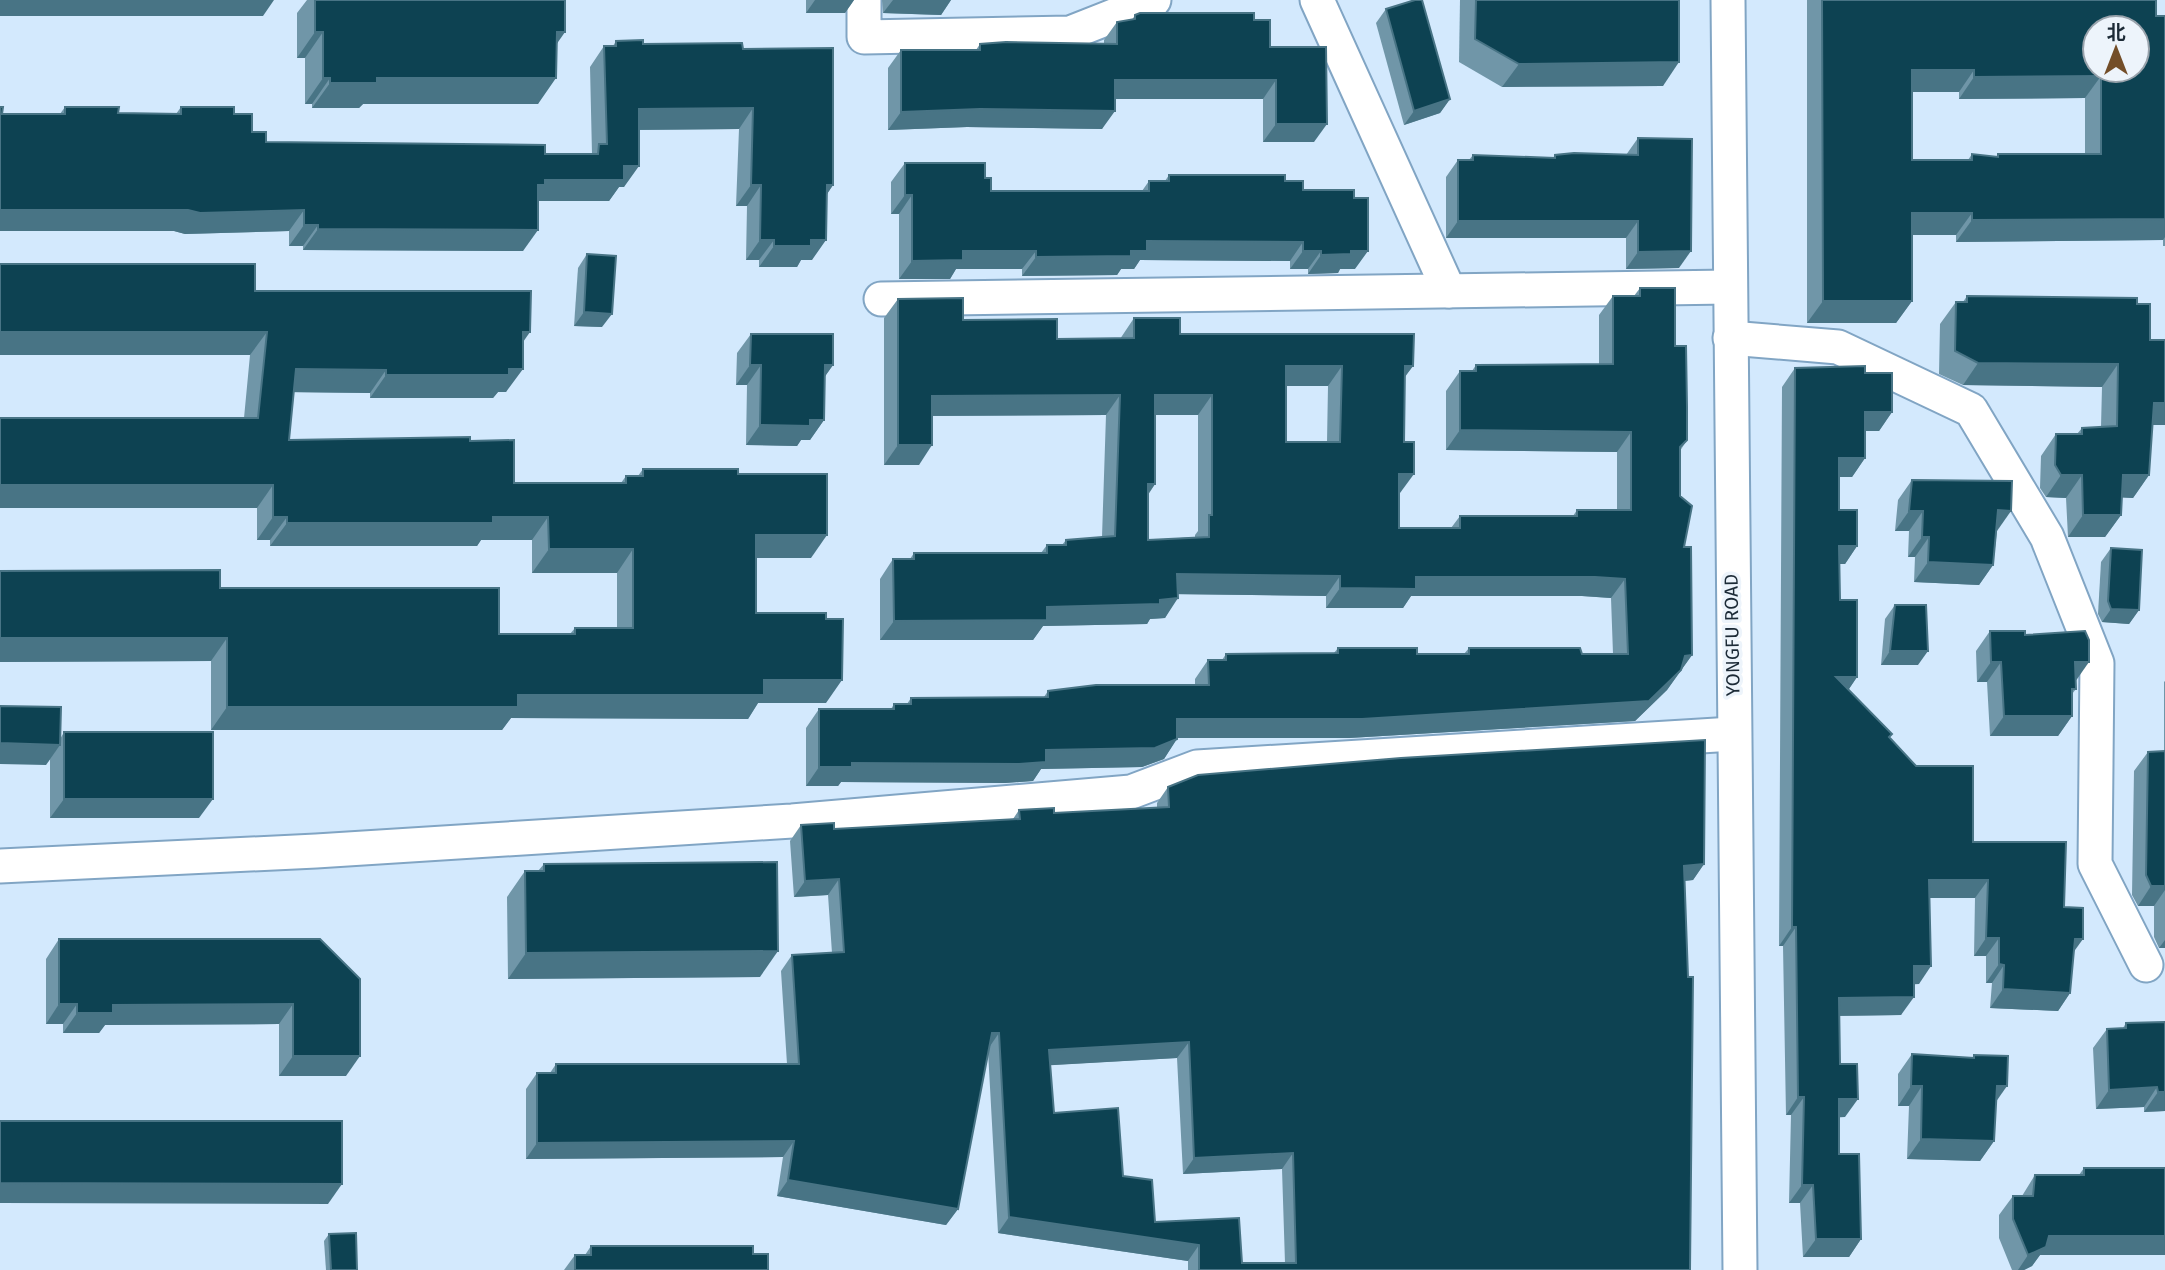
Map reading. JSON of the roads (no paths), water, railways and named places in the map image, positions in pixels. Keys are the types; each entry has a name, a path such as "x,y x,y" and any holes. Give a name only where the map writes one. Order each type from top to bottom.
{"street":[{"path":"864,0 863,37 1070,33 1154,0"},
{"path":"1317,0 1449,291"},
{"name":"YONGFU ROAD","path":"1728,0 1740,1270"},
{"path":"881,299 1729,287"},
{"path":"1730,338 1838,347 1971,410 2047,537 2097,663 2095,864 2146,965"},
{"path":"0,866 316,851 792,821 1131,792 1197,767 1733,734"}]}
